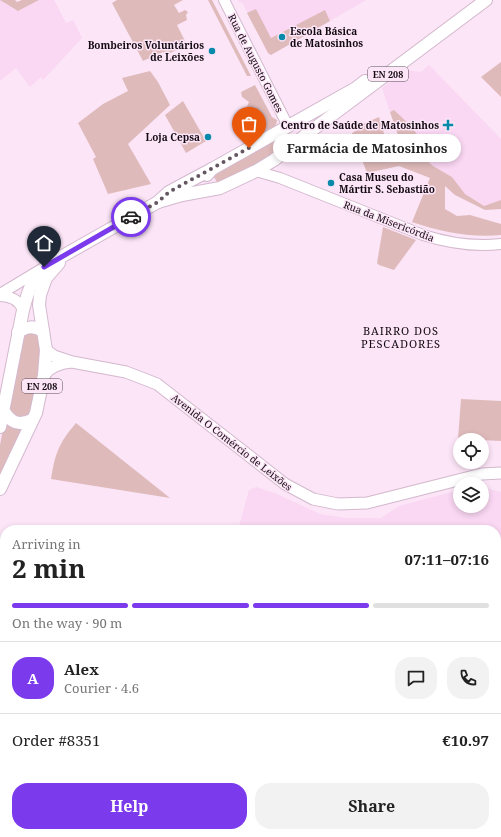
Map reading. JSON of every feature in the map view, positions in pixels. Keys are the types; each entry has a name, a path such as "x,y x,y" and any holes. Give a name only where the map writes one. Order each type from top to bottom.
{"main road":[{"name":"EN 208","path":"288,126 356,88 473,0"},
{"name":"EN 208","path":"290,149 307,134 486,0"},
{"path":"288,126 293,135 290,149 256,171 220,188 207,191 204,183 205,178 212,169 288,126"},
{"name":"EN 208","path":"0,489 36,413 44,375 46,350 40,305 42,285 46,278 68,254 158,202 169,192 212,169"},
{"name":"EN 208","path":"158,202 182,195 207,191"},
{"path":"40,270 68,254"},
{"name":"EN 208","path":"0,427 23,310 28,291 35,276 40,270"},
{"path":"28,291 35,296 40,305"},
{"path":"18,332 27,327 33,327 43,332"},
{"name":"Avenida O Comércio de Leixões","path":"46,350 54,356 72,362 126,372 156,384 285,484 313,499 338,504 367,503 453,481"},
{"name":"Avenida O Comércio de Leixões","path":"44,375 48,370 56,365 72,362"},
{"path":"3,410 16,424 22,424 32,420"},
{"name":"Avenida O Comércio de Leixões","path":"469,477 482,474 501,473"},
{"name":"Avenida O Comércio de Leixões","path":"489,478 501,478"}],"street":[{"name":"Rua de Augusto Gomes","path":"224,0 288,126"},
{"path":"274,160 276,171 280,178"},
{"name":"Rua da Misericórdia","path":"256,171 280,178 445,242 469,245 501,244"},
{"path":"2,293 40,270"},
{"path":"2,293 16,288 28,291"},
{"path":"2,293 14,299 21,305 23,310"}],"shaded area":[{"path":"0,0 18,11 39,0 54,0 66,23 73,20 82,38 43,80 41,77 30,87 16,68 0,81"},
{"path":"0,0 15,0 17,2 22,0 39,0 18,11"},
{"path":"117,0 183,0 174,5 179,13 185,10 188,12 186,15 187,20 177,25 187,45 166,55 163,52 143,61 112,3"},
{"path":"208,0 212,0 251,76 247,76"},
{"name":"Escola Básica de Matosinhos","path":"238,0 366,0 271,55 268,53 242,2 240,3"},
{"path":"256,9 271,38 325,10 330,21 271,55 268,53 247,13"},
{"path":"501,62 501,97 481,77"},
{"name":"Centro de Saúde de Matosinhos","path":"429,65 501,139 501,200 484,206 465,194 452,177 433,166 422,156 423,147 394,110 390,112 382,88 406,70 421,72"},
{"path":"150,71 158,82 170,105 128,144 151,184 108,194 93,159 96,157 78,123 103,104 128,91 122,78"},
{"path":"255,85 272,117 277,120 273,128 258,138 244,113 249,102 242,97 241,92"},
{"path":"183,101 206,141 186,153 165,115"},
{"path":"394,110 418,135 422,148 422,156 433,166 452,177 465,194 484,206 501,200 501,209 485,210 455,195 445,186 445,209 457,216 470,215 501,224 501,235 467,235 434,229 412,222 430,178 399,166 367,173 352,133 357,130 356,127 379,117 386,140 400,141 390,112"},
{"path":"280,137 285,139 285,144 257,164 220,182 217,182 214,177 217,174"},
{"path":"383,227 416,240 394,270 377,263"},
{"path":"26,332 37,333 42,350 42,361 39,383 32,413 26,419 13,416 9,409 21,335"},
{"path":"461,399 501,401 501,441 489,440 489,433 458,433"},
{"path":"5,419 25,426 2,474 0,474 0,445"},
{"path":"76,423 170,498 51,479 56,455 65,437"},
{"path":"256,487 277,494 320,514 346,518 381,518 399,506 453,492 453,513 489,513 489,489 501,492 501,525 239,525 249,490"}],"way so far":[{"path":"131,217 158,202 169,192 249,148"}],"place":[{"name":"Escola Básica de Matosinhos","path":"282,37"},
{"name":"Bombeiros Voluntários de Leixões","path":"212,51"},
{"name":"Centro de Saúde de Matosinhos","path":"448,125"},
{"name":"Loja Cepsa","path":"208,137"},
{"name":"Farmácia de Matosinhos","path":"249,148"},
{"name":"Casa Museu do Mártir S. Sebastião","path":"331,183"}],"district":[{"name":"BAIRRO DOS PESCADORES","path":"401,336"}],"route":[{"path":"44,267 131,217"}]}
